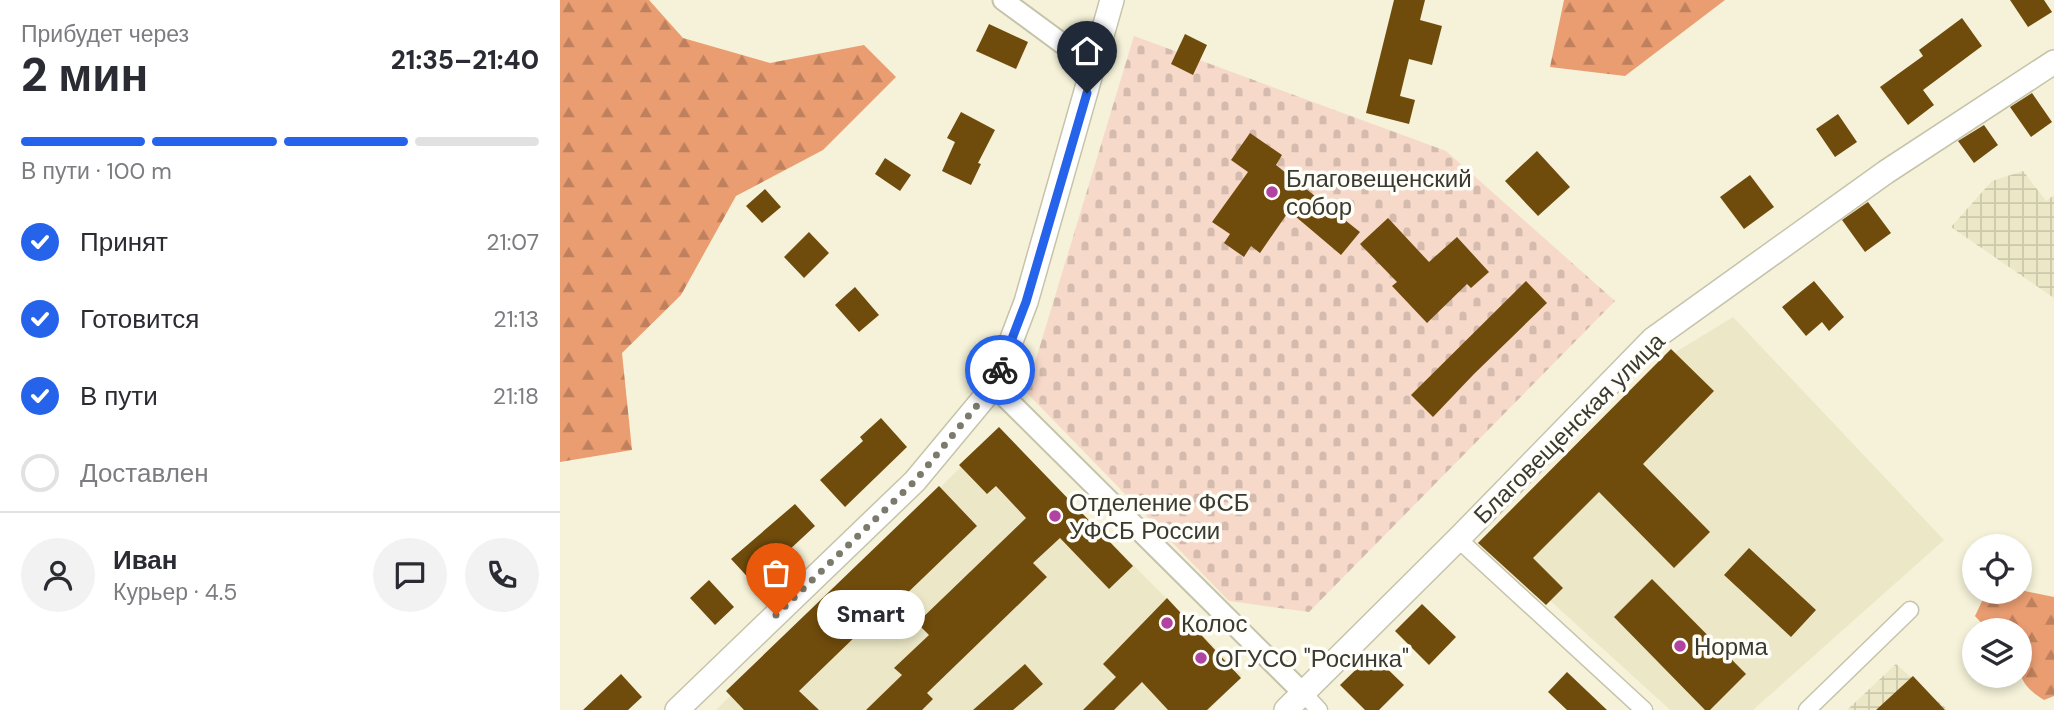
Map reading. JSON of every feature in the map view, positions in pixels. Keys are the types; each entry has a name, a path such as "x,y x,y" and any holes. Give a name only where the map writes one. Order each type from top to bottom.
{"main road":[{"path":"677,710 915,481 993,386 1026,302 1112,0"},
{"name":"Благовещенская улица","path":"1286,710 1311,701 1458,539 1653,339 1886,172 2054,62"}],"street":[{"path":"1003,0 1094,67"},
{"path":"993,386 1311,701"},
{"path":"1458,539 1644,710"},
{"path":"1807,710 1910,610"}],"shaded area":[{"path":"2023,171 2046,201 2054,195 2054,298 1951,227 1992,181"},
{"path":"1733,317 1944,540 1753,710 1670,710 1487,543 1661,361"},
{"path":"999,429 1242,675 1209,710 716,710"},
{"path":"1896,664 1948,710 1847,710"}],"green space":[{"path":"560,0 649,0 683,38 770,63 864,45 896,77 823,150 736,196 681,295 622,353 632,450 560,462"},
{"path":"1564,0 1725,0 1625,76 1550,67"},
{"path":"1134,36 1446,151 1615,301 1309,612 1229,601 1026,392"},
{"path":"2032,592 2054,597 2054,696 2044,700 2029,688 2032,688 2032,618 1975,616 1981,604 2032,604"}],"building":[{"path":"1394,0 1425,0 1420,20 1442,26 1432,65 1409,59 1400,96 1415,100 1409,124 1366,113"},
{"path":"2010,0 2044,0 2052,12 2028,27"},
{"path":"1962,18 1982,46 1923,90 1934,105 1908,125 1880,87 1923,56 1919,50"},
{"path":"989,24 1028,42 1016,69 976,51"},
{"path":"1185,34 1207,45 1193,75 1171,64"},
{"path":"2032,93 2052,122 2031,137 2010,107"},
{"path":"961,112 995,130 978,163 981,164 971,185 942,171 955,142 947,138"},
{"path":"1838,114 1857,142 1835,157 1816,129"},
{"path":"1984,125 1998,145 1974,163 1958,141"},
{"name":"Благовещенский собор","path":"1250,133 1282,155 1276,165 1360,232 1341,255 1289,211 1260,253 1251,246 1244,257 1224,243 1230,234 1212,222 1248,172 1231,160"},
{"path":"1537,151 1570,187 1538,216 1505,181"},
{"path":"885,158 911,175 900,191 875,174"},
{"path":"1750,175 1774,207 1744,229 1720,197"},
{"path":"765,189 781,207 762,223 746,206"},
{"path":"1868,202 1891,233 1865,252 1842,220"},
{"path":"1388,218 1429,262 1457,237 1489,272 1471,288 1467,284 1427,323 1392,286 1397,282 1360,244"},
{"path":"809,232 829,253 804,278 784,257"},
{"path":"1526,281 1547,303 1433,417 1411,395"},
{"path":"1814,281 1844,317 1829,331 1822,322 1806,336 1782,307"},
{"path":"855,287 879,315 859,332 835,305"},
{"path":"1671,349 1714,391 1643,464 1710,532 1674,568 1599,492 1533,558 1563,588 1546,605 1478,543"},
{"path":"881,418 907,447 845,507 820,480 863,441 860,437"},
{"path":"999,427 1133,566 1109,589 1060,538 1033,563 1047,577 927,693 933,699 922,710 866,710 902,675 894,668 929,635 917,623 1026,518 996,486 987,494 959,465"},
{"path":"939,486 977,526 897,603 894,599 799,691 819,710 744,710 726,691"},
{"path":"795,504 815,526 755,585 731,559"},
{"path":"1749,548 1816,610 1791,637 1724,575"},
{"name":"Норма","path":"1652,579 1746,674 1710,710 1705,710 1614,617"},
{"path":"709,580 734,607 715,625 690,598"},
{"path":"1167,598 1241,678 1207,710 1168,710 1142,682 1114,710 1083,710 1116,677 1103,664"},
{"path":"1422,604 1456,637 1429,665 1395,631"},
{"path":"1372,654 1404,685 1379,710 1365,710 1340,685"},
{"path":"1025,664 1043,684 1013,710 973,710"},
{"path":"1567,672 1607,710 1567,710 1548,692"},
{"path":"621,674 642,697 628,710 583,710"},
{"path":"1913,676 1945,710 1876,710"}],"way so far":[{"path":"776,615 915,481 993,386 1000,370"}],"place":[{"name":"Благовещенский собор","path":"1272,192"},
{"name":"Отделение ФСБ УФСБ России","path":"1055,516"},
{"name":"Smart","path":"776,615"},
{"name":"Колос","path":"1167,623"},
{"name":"Норма","path":"1680,646"},
{"name":"ОГУСО \"Росинка\"","path":"1201,658"}],"route":[{"path":"1000,370 1026,302 1087,93"}]}
